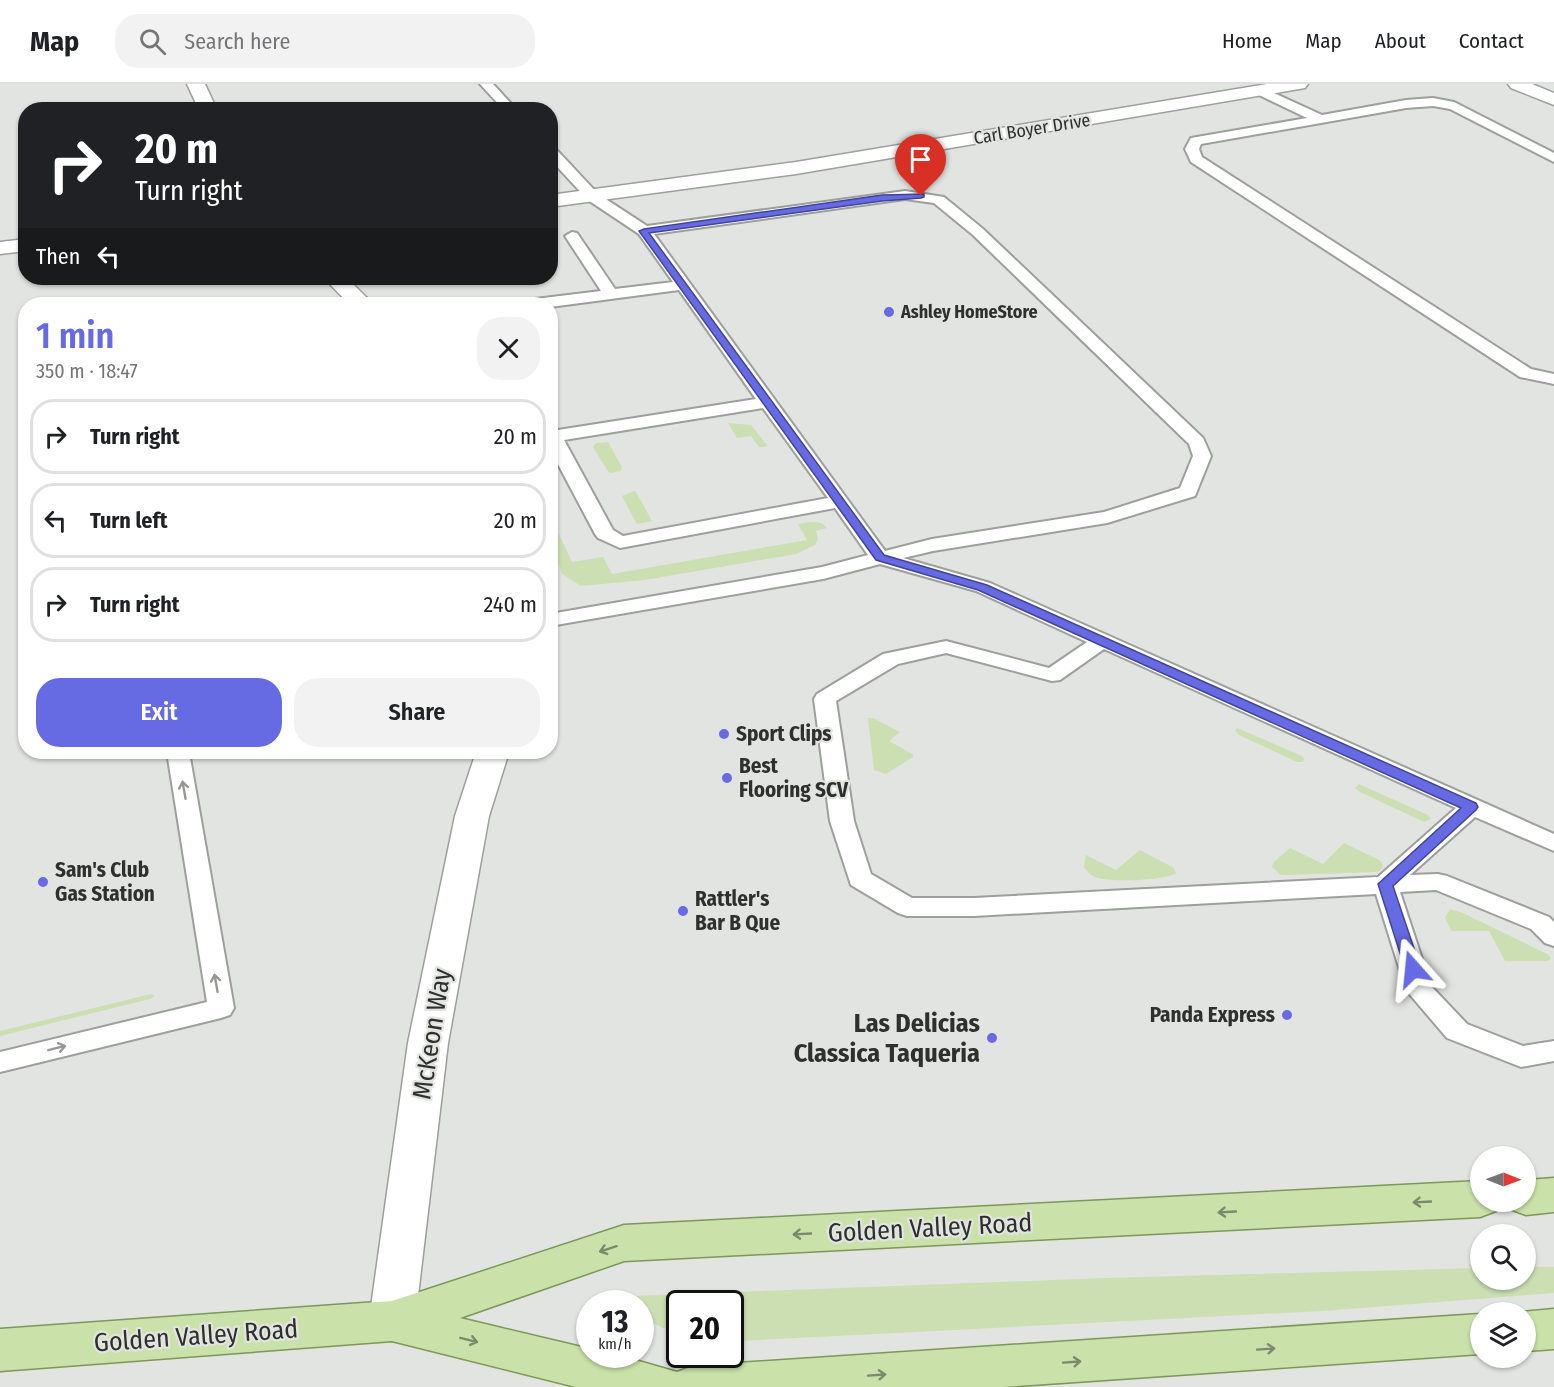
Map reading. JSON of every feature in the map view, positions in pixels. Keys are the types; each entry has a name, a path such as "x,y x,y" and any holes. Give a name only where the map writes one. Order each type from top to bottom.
{"main road":[{"path":"1536,1197 1554,1196"},
{"name":"Golden Valley Road","path":"0,1350 392,1321 624,1244 1470,1200"},
{"name":"Golden Valley Road","path":"392,1321 661,1387"},
{"path":"1536,1330 1554,1329"},
{"path":"693,1387 1470,1335"}],"street":[{"path":"196,84 204,102"},
{"name":"Carl Boyer Drive","path":"558,200 796,168 1299,84"},
{"path":"1517,84 1554,100"},
{"path":"0,248 18,246"},
{"path":"342,285 354,297"},
{"name":"McKeon Way","path":"392,1321 428,1043 472,816 490,759"}],"lane":[{"path":"486,84 503,102"},
{"path":"1261,91 1320,119"},
{"path":"1554,158 1454,106 1433,102 1406,104 1196,141 1192,149 1196,159 1526,372 1554,379"},
{"path":"558,160 593,197 644,231 880,558 983,587 1554,843"},
{"path":"558,619 823,573 932,545 1107,517 1188,492 1202,456 1197,442 978,232 939,200 904,195 644,231"},
{"path":"572,236 611,294"},
{"path":"558,301 682,285"},
{"path":"558,434 767,402"},
{"path":"558,446 605,534 620,542 840,502"},
{"path":"1102,641 1052,675 946,647 891,659 825,699 842,821 860,879 907,907 974,907 1438,882 1540,924 1554,937"},
{"path":"0,1062 221,1008 179,759"},
{"path":"1385,884 1470,807"},
{"path":"1385,884 1419,990 1457,1031 1521,1057 1554,1051"}],"green space":[{"path":"728,423 751,425 767,445 766,447 759,447 751,436 737,438"},
{"path":"608,442 622,467 621,471 610,473 593,447 596,443"},
{"path":"634,491 652,521 637,524 622,496"},
{"path":"817,522 827,528 816,531 818,539 815,545 796,554 645,580 581,586 562,574 558,563 558,532 572,562 603,557 612,574 807,540 798,524"},
{"path":"868,718 873,718 900,732 889,741 913,754 913,757 886,774 874,770"},
{"path":"1237,728 1302,756 1303,762 1297,762 1239,735 1235,731"},
{"path":"1359,784 1428,815 1431,819 1424,822 1360,792 1355,788"},
{"path":"1344,843 1381,861 1383,867 1380,871 1374,872 1281,875 1272,867 1273,863 1290,848 1323,864"},
{"path":"1140,850 1174,868 1176,873 1161,878 1115,880 1094,877 1084,867 1086,855 1116,870"},
{"path":"1450,909 1463,913 1549,955 1551,959 1547,961 1505,961 1489,931 1451,931 1445,918"},
{"path":"151,994 155,996 150,999 0,1036 0,1031"},
{"path":"1536,1267 1554,1267 1554,1293 1323,1311 744,1341 744,1292 1105,1278 1470,1268 1470,1290 1536,1290"},
{"path":"654,1295 666,1295 666,1329 654,1324"}],"place":[{"name":"Ashley HomeStore","path":"889,312"},
{"name":"Sport Clips","path":"724,734"},
{"name":"Best Flooring SCV","path":"727,778"},
{"name":"Sam's Club Gas Station","path":"43,882"},
{"name":"Rattler's Bar B Que","path":"683,911"},
{"name":"Panda Express","path":"1287,1015"},
{"name":"Las Delicias Classica Taqueria","path":"992,1038"}],"route":[{"path":"921,196 904,195 644,231 880,558 983,587 1470,807 1385,884 1413,969"}]}
